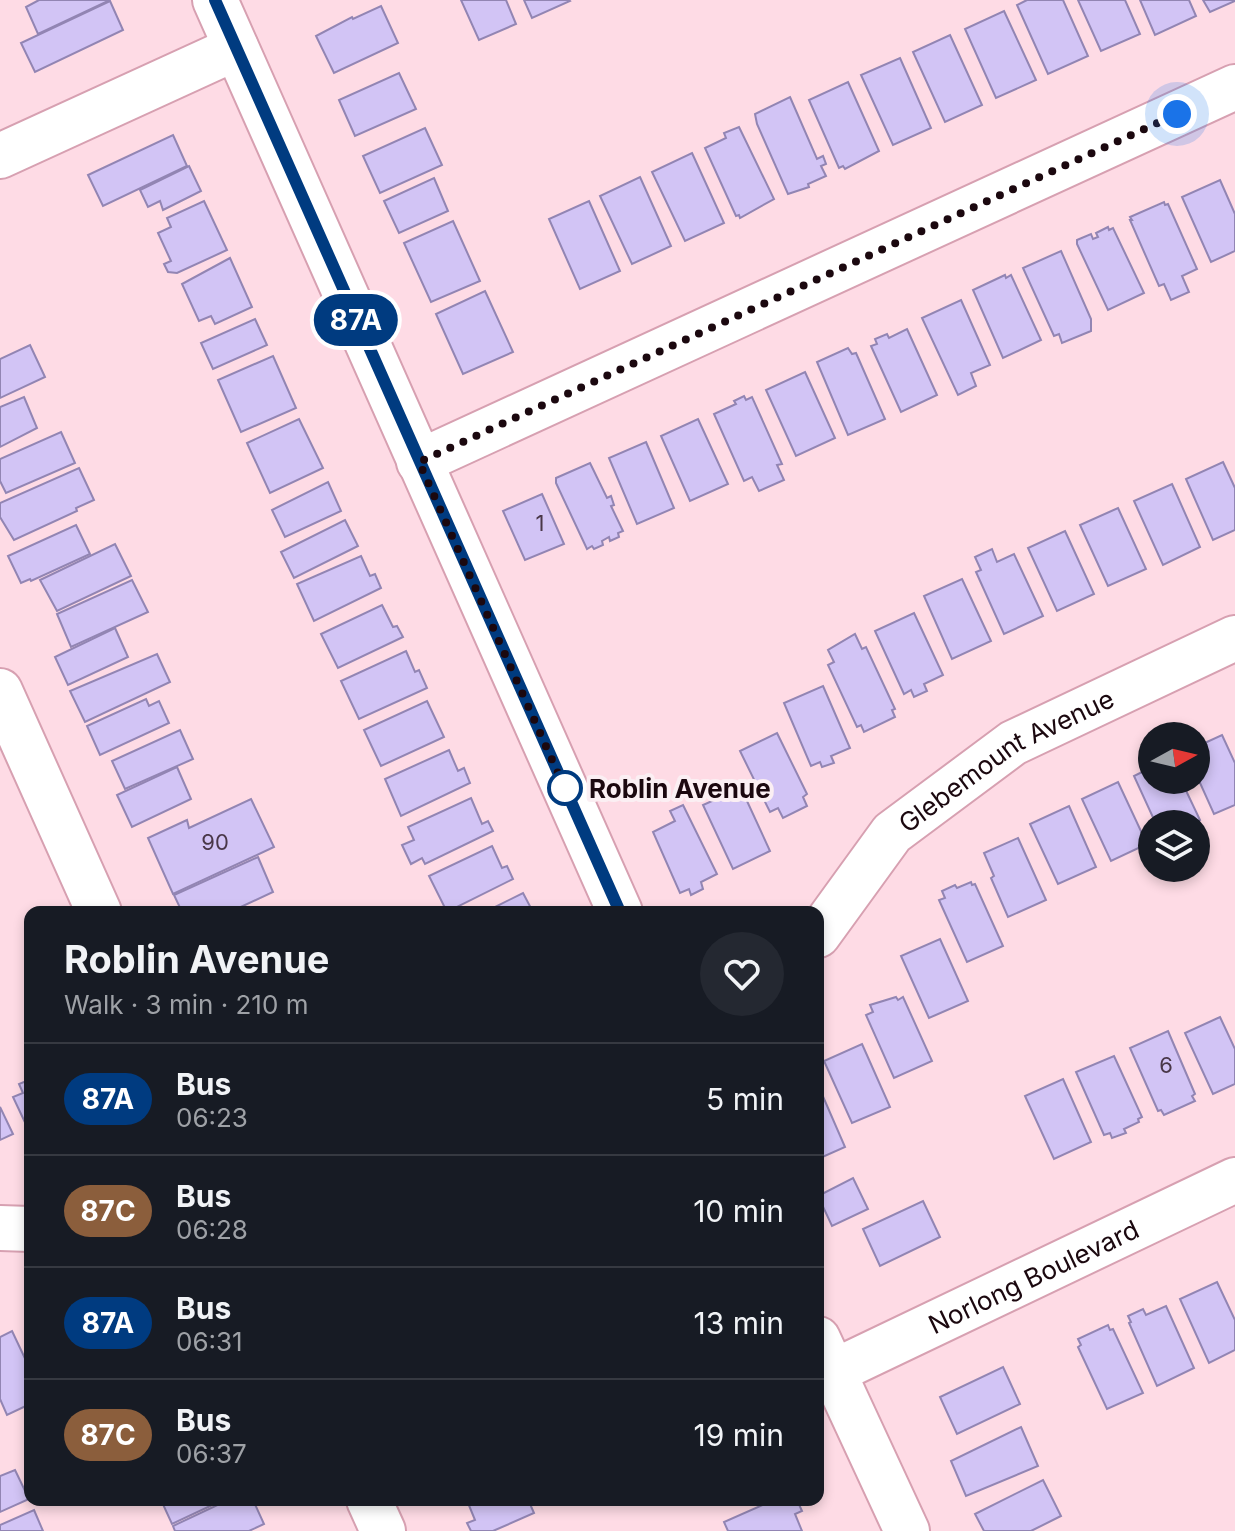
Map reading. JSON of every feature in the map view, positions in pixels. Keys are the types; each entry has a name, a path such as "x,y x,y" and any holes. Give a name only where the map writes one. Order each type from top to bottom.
{"street":[{"path":"0,156 229,15 419,462 617,906"},
{"path":"419,462 1235,87"},
{"name":"Glebemount Avenue","path":"824,927 892,833 1013,743 1235,638"},
{"path":"0,691 96,906"},
{"name":"Norlong Boulevard","path":"826,1356 1235,1180"},
{"path":"0,1228 24,1229"},
{"path":"826,1356 907,1531"},
{"path":"372,1506 383,1531"}],"building":[{"path":"39,0 110,0 38,34 26,7"},
{"path":"461,0 506,0 516,24 479,40"},
{"path":"524,0 569,0 570,1 532,18"},
{"path":"1027,0 1063,0 1088,56 1048,74 1017,5"},
{"path":"1078,0 1125,0 1140,34 1101,51"},
{"path":"1140,0 1189,0 1196,16 1155,35"},
{"path":"1203,0 1235,0 1235,1 1210,12"},
{"path":"110,1 123,30 35,72 21,43"},
{"path":"381,6 398,43 334,73 316,36"},
{"path":"1004,11 1036,80 996,98 965,29"},
{"path":"950,35 982,105 945,122 913,52"},
{"path":"900,58 931,128 893,145 861,75"},
{"path":"399,73 416,109 355,136 339,100"},
{"path":"848,82 879,151 845,169 843,166 839,168 809,100"},
{"path":"790,97 817,159 823,156 826,164 821,166 826,176 808,184 809,187 788,194 755,114"},
{"path":"739,127 774,199 740,218 736,216 705,148 726,138 724,133"},
{"path":"425,128 442,165 380,193 363,156"},
{"path":"173,135 187,166 103,206 88,175"},
{"path":"692,153 724,223 685,241 652,172"},
{"path":"189,166 201,191 163,210 160,201 148,207 140,190"},
{"path":"640,177 671,246 632,264 600,196"},
{"path":"434,178 448,211 399,233 384,201"},
{"path":"1220,180 1235,214 1235,251 1211,262 1182,197"},
{"path":"204,201 227,250 177,273 168,272 164,264 171,261 158,233 171,227 167,218"},
{"path":"589,201 620,271 580,289 549,219"},
{"path":"1164,202 1168,204 1197,269 1182,276 1189,292 1171,300 1164,284 1159,286 1130,220 1130,217"},
{"path":"453,221 480,281 431,302 404,243"},
{"path":"1108,227 1109,230 1113,228 1144,293 1108,310 1077,240 1091,234 1093,239 1098,237 1096,233"},
{"path":"1061,251 1091,319 1091,331 1062,343 1059,334 1054,336 1023,268"},
{"path":"230,258 252,307 215,324 211,316 199,321 182,284"},
{"path":"1005,275 1006,278 1011,275 1041,340 1003,358 973,290"},
{"path":"485,291 513,352 463,374 436,314"},
{"path":"961,300 990,365 971,373 976,386 958,395 922,318"},
{"path":"255,319 267,345 213,369 201,343"},
{"path":"907,329 937,395 901,412 871,346 877,344 875,339 887,334 889,338"},
{"path":"30,345 45,377 0,398 0,359"},
{"path":"848,348 852,354 856,353 885,419 848,435 817,362"},
{"path":"273,356 296,408 241,432 218,380"},
{"path":"805,372 835,438 796,456 766,390"},
{"path":"744,396 746,400 752,397 782,464 777,465 784,480 759,491 752,477 744,481 714,414 736,404 734,401"},
{"path":"24,397 37,428 0,447 0,407"},
{"path":"299,419 323,468 270,493 247,443"},
{"path":"698,419 728,484 690,501 661,436"},
{"path":"61,432 75,463 6,493 0,481 0,459"},
{"path":"646,442 674,508 637,524 609,458"},
{"path":"1223,462 1235,488 1235,530 1213,540 1186,479"},
{"path":"590,463 607,498 611,496 614,505 611,506 623,531 618,533 619,537 610,541 609,537 602,541 603,545 594,549 592,546 587,549 556,483 556,478"},
{"path":"79,468 94,500 14,540 0,517 0,503"},
{"path":"328,482 341,511 285,537 272,510"},
{"path":"1172,484 1200,547 1163,565 1134,501"},
{"path":"542,494 564,544 525,560 503,511"},
{"path":"1118,508 1146,569 1108,586 1080,525"},
{"path":"345,520 358,546 294,578 281,552"},
{"path":"76,525 90,554 21,583 8,556"},
{"path":"1065,531 1094,594 1057,611 1028,548"},
{"path":"115,544 131,576 57,611 40,580"},
{"path":"992,549 997,562 1014,554 1043,616 1004,634 976,572 981,570 975,557"},
{"path":"361,556 370,576 375,574 381,588 314,621 297,584"},
{"path":"962,579 991,641 952,659 924,596"},
{"path":"132,580 148,612 71,647 57,614"},
{"path":"382,605 393,627 397,626 403,637 338,668 321,634"},
{"path":"914,613 943,675 924,684 927,691 914,697 911,690 904,694 875,631"},
{"path":"115,628 128,657 68,685 55,657"},
{"path":"855,634 862,649 866,647 895,709 892,710 895,717 864,732 861,725 857,727 828,665 834,662 828,650"},
{"path":"406,651 415,672 419,670 427,688 359,719 341,681"},
{"path":"157,654 170,682 85,722 70,691"},
{"path":"823,686 850,748 831,756 834,763 822,767 820,762 811,766 784,703"},
{"path":"146,699 149,706 159,701 169,723 100,755 87,726"},
{"path":"427,701 444,737 381,766 364,730"},
{"path":"180,730 193,759 125,789 112,761"},
{"path":"777,733 807,794 803,797 807,806 783,818 778,808 770,812 740,751"},
{"path":"1222,735 1235,763 1235,805 1214,814 1205,794 1210,794 1210,741"},
{"path":"449,750 458,771 464,768 470,783 401,816 385,779"},
{"path":"177,767 191,799 132,827 117,795"},
{"path":"1118,782 1138,825 1138,848 1111,861 1082,799"},
{"path":"741,788 770,851 733,869 703,805"},
{"path":"1142,794 1188,794 1195,810 1150,810"},
{"path":"471,798 482,824 488,821 493,831 425,864 422,858 411,864 402,845 414,840 408,827"},
{"path":"251,799 274,847 173,894 148,838 187,820 189,828"},
{"path":"683,805 717,874 701,882 703,889 691,895 689,889 680,893 653,832 675,821 670,811"},
{"path":"1069,806 1096,867 1058,884 1030,824"},
{"path":"1018,838 1046,900 1008,917 984,853"},
{"path":"492,846 502,868 507,866 513,879 459,906 444,906 429,876"},
{"path":"258,857 273,892 243,906 179,906 174,895"},
{"path":"971,882 975,884 1003,946 967,962 939,900 945,898 942,891"},
{"path":"523,893 530,906 497,906"},
{"path":"940,939 968,1001 929,1018 901,956"},
{"path":"896,997 898,1000 903,997 932,1061 894,1078 866,1015 873,1012 870,1005"},
{"path":"1220,1017 1235,1049 1235,1084 1213,1094 1185,1033"},
{"path":"1168,1031 1195,1094 1192,1096 1195,1101 1164,1115 1161,1110 1158,1111 1130,1048"},
{"path":"862,1044 890,1107 852,1123 824,1061"},
{"path":"1114,1056 1142,1117 1138,1119 1139,1122 1124,1129 1126,1133 1112,1138 1110,1133 1104,1135 1076,1072"},
{"path":"1063,1079 1091,1142 1054,1159 1025,1096"},
{"path":"24,1082 24,1120 13,1097 23,1093 19,1084"},
{"path":"824,1099 845,1147 824,1156"},
{"path":"0,1107 13,1134 0,1140"},
{"path":"853,1178 868,1209 832,1226 824,1209 824,1193"},
{"path":"923,1201 940,1237 880,1266 863,1229"},
{"path":"1217,1282 1235,1320 1235,1350 1209,1363 1180,1299"},
{"path":"1166,1306 1194,1368 1157,1386 1128,1316 1143,1309 1146,1315"},
{"path":"1108,1325 1110,1330 1113,1329 1143,1393 1107,1409 1078,1347 1081,1345 1078,1339"},
{"path":"12,1331 24,1356 24,1407 7,1415 0,1399 0,1337"},
{"path":"1003,1367 1020,1404 957,1434 940,1397"},
{"path":"1021,1427 1038,1466 966,1496 951,1461"},
{"path":"15,1470 24,1489 24,1501 0,1512 0,1476"},
{"path":"1043,1480 1061,1516 1031,1531 984,1531 975,1514"},
{"path":"164,1506 210,1506 172,1524"},
{"path":"215,1506 256,1506 264,1524 249,1531 175,1531 173,1526"},
{"path":"469,1506 531,1506 534,1513 493,1531 471,1531 467,1523 475,1520"},
{"path":"760,1506 800,1506 802,1511 795,1514 802,1531 728,1531 724,1522"},
{"path":"34,1510 43,1531 0,1531 0,1525"}],"bus line":[{"name":"87A","path":"215,0 617,906"}],"place":[{"name":"Roblin Avenue","path":"565,788"}],"route":[{"path":"565,788 570,800 419,462 1177,114"}]}
